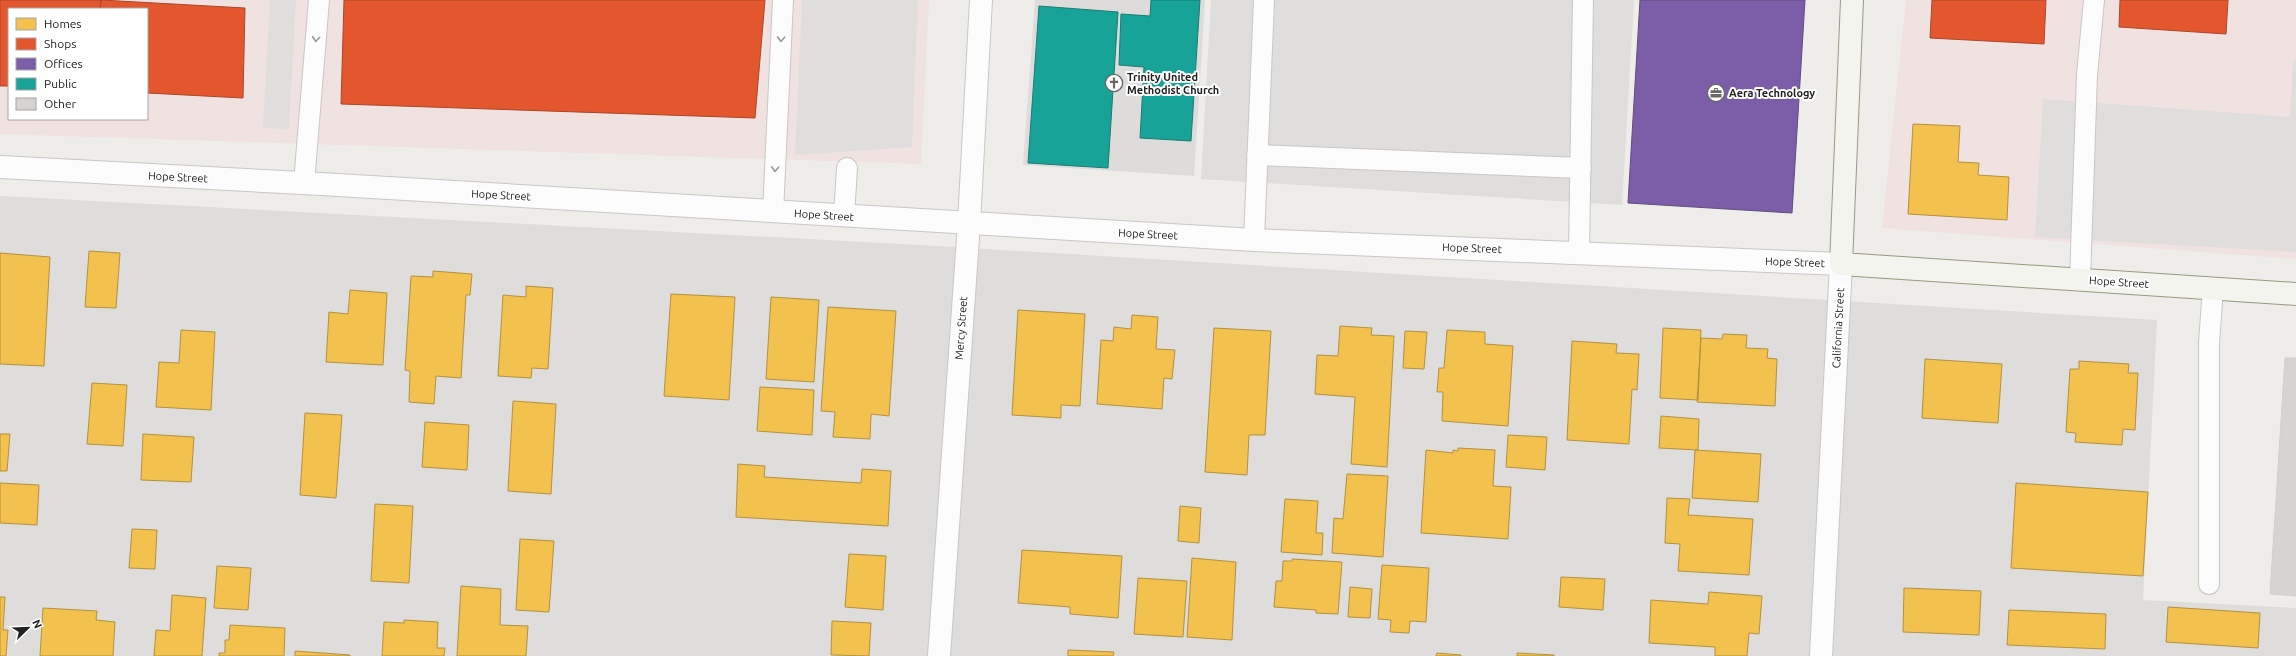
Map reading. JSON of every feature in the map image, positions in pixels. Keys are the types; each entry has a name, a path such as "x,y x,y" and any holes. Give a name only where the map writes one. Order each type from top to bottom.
{"street":[{"name":"Mercy Street","path":"939,656 969,223 981,0"},
{"name":"California Street","path":"1821,656 1841,264 1852,0"},
{"name":"Hope Street","path":"0,167 304,183 1254,240 1579,252 1841,264 2296,294"}],"lane":[{"path":"304,183 319,0"},
{"path":"773,212 783,0"},
{"path":"1254,240 1264,0"},
{"path":"1579,252 1583,0"},
{"path":"2080,280 2087,75 2094,0"},
{"path":"1257,155 1581,168"},
{"path":"844,216 847,168"},
{"path":"2208,584 2210,343 2213,288"}],"shaded area":[{"path":"0,0 929,0 921,164 0,134"},
{"path":"270,0 296,0 289,129 263,128"},
{"path":"802,0 918,0 912,147 795,155"},
{"name":"Trinity United Methodist Church","path":"1035,0 1205,0 1194,176 1023,165"},
{"path":"1211,0 1634,0 1622,205 1201,179"},
{"path":"1906,0 2296,0 2296,259 1882,228"},
{"path":"2296,60 2296,252 2035,237 2043,99 2290,117 2293,63"},
{"path":"0,196 921,245 2157,320 2143,600 2296,608 2296,656 0,656"}],"building: Homes":[{"path":"1913,124 1960,126 1958,162 1979,163 1978,175 2009,177 2007,220 1908,214"},
{"path":"89,251 120,253 116,308 85,307"},
{"path":"0,253 50,257 44,366 0,364"},
{"path":"433,271 472,274 470,295 466,295 461,378 436,376 434,404 409,402 410,371 405,370 411,276 433,277"},
{"path":"526,286 553,288 548,369 532,368 531,378 498,376 503,295 526,297"},
{"path":"350,290 387,293 383,365 326,362 329,312 348,314"},
{"path":"671,294 735,297 729,400 664,396"},
{"path":"771,297 819,300 814,382 766,379"},
{"path":"828,307 896,311 889,416 871,414 870,439 833,437 835,412 821,411"},
{"path":"1018,310 1085,314 1080,406 1061,405 1061,418 1012,415"},
{"path":"1132,315 1158,317 1156,349 1175,350 1172,379 1164,378 1162,409 1097,404 1101,340 1113,341 1114,327 1131,329"},
{"path":"1340,326 1372,328 1371,335 1394,336 1387,467 1351,464 1355,397 1315,394 1317,355 1338,356"},
{"path":"1214,328 1271,331 1265,435 1249,435 1247,475 1205,472"},
{"path":"1663,328 1701,330 1698,400 1660,398"},
{"path":"181,330 215,332 211,410 156,407 159,362 179,363"},
{"path":"1447,330 1485,332 1485,344 1513,346 1508,426 1442,421 1443,392 1437,392 1439,368 1444,368"},
{"path":"1405,331 1427,332 1424,369 1403,368"},
{"path":"1723,334 1747,335 1746,348 1768,349 1767,358 1777,359 1775,406 1697,402 1701,338 1722,339"},
{"path":"1572,341 1617,344 1616,353 1639,354 1637,390 1632,389 1629,444 1567,440"},
{"path":"1925,359 2002,364 1998,423 1922,418"},
{"path":"2079,361 2129,364 2128,373 2138,373 2135,430 2123,429 2122,445 2075,442 2076,433 2066,432 2070,369 2079,369"},
{"path":"92,383 127,385 123,446 87,444"},
{"path":"760,387 814,390 812,435 757,431"},
{"path":"513,401 556,404 551,494 508,491"},
{"path":"305,413 342,415 336,498 300,495"},
{"path":"1661,416 1699,419 1698,450 1659,448"},
{"path":"425,422 469,425 467,470 422,467"},
{"path":"0,434 10,434 7,471 0,471"},
{"path":"143,434 194,437 191,482 141,480"},
{"path":"1508,435 1547,437 1545,470 1506,467"},
{"path":"1458,448 1495,450 1493,486 1511,487 1508,539 1421,533 1426,450 1453,453 1453,450 1458,451"},
{"path":"1695,450 1761,454 1758,502 1692,498"},
{"path":"738,464 765,466 764,477 861,483 862,469 891,471 888,526 736,517"},
{"path":"1347,474 1388,476 1383,557 1332,553 1334,518 1343,519"},
{"path":"0,483 39,485 37,525 0,523"},
{"path":"2016,483 2148,492 2143,576 2011,568"},
{"path":"1667,498 1690,499 1688,515 1753,519 1749,575 1678,571 1680,544 1665,543"},
{"path":"1285,499 1318,501 1316,533 1323,533 1322,555 1281,552"},
{"path":"375,504 413,506 409,583 371,581"},
{"path":"1180,506 1201,508 1199,543 1178,541"},
{"path":"132,529 157,530 155,569 129,568"},
{"path":"520,539 554,541 549,612 516,610"},
{"path":"1022,550 1122,556 1118,618 1070,614 1070,607 1018,603"},
{"path":"849,554 886,556 883,610 845,607"},
{"path":"1192,558 1236,562 1232,640 1187,637"},
{"path":"1292,559 1342,562 1338,614 1316,613 1316,610 1274,607 1276,581 1282,581 1283,561 1292,561"},
{"path":"1382,565 1429,568 1426,622 1410,621 1409,633 1390,632 1391,620 1378,619"},
{"path":"217,566 251,568 248,610 214,608"},
{"path":"1561,577 1605,579 1603,610 1559,607"},
{"path":"1138,578 1187,581 1183,637 1134,634"},
{"path":"461,586 501,589 500,625 528,626 526,656 457,656"},
{"path":"1350,587 1372,589 1370,618 1348,617"},
{"path":"1904,588 1981,591 1979,635 1903,632"},
{"path":"1709,592 1762,596 1759,634 1749,633 1747,656 1715,656 1715,647 1649,643 1651,600 1708,604"},
{"path":"172,595 206,598 202,656 154,656 156,630 170,631"},
{"path":"0,597 5,597 3,630 8,630 6,656 0,656"},
{"path":"2168,607 2260,613 2258,648 2166,642"},
{"path":"43,608 97,611 96,620 115,622 113,656 40,656"},
{"path":"2009,610 2106,614 2105,649 2007,645"},
{"path":"404,620 438,622 437,648 445,648 444,656 382,656 384,622 404,623"},
{"path":"832,621 871,623 869,656 831,655"},
{"path":"230,625 285,628 284,656 219,656 219,653 225,653 225,640 229,640"},
{"path":"1068,650 1114,652 1113,656 1068,656"},
{"path":"295,651 350,655 350,656 295,656"},
{"path":"1437,653 1461,655 1461,656 1436,656"},
{"path":"1517,653 1554,655 1554,656 1517,656"}],"building: Shops":[{"path":"0,0 101,0 100,8 8,8 8,86 0,86"},
{"path":"101,0 245,8 243,98 148,93 148,8 100,8"},
{"path":"344,0 765,0 755,118 341,104"},
{"path":"1932,0 2046,0 2044,44 1930,38"},
{"path":"2120,0 2228,0 2226,34 2119,27"}],"building: Offices":[{"path":"1640,0 1805,0 1792,213 1628,203"}],"building: Public":[{"path":"1151,0 1200,0 1191,141 1140,138 1144,67 1119,65 1121,14 1150,16"},
{"path":"1039,6 1118,12 1108,168 1028,163"}],"building: Other":[{"path":"2285,358 2296,358 2296,596 2270,594"}],"place":[{"name":"Trinity United Methodist Church","path":"1114,83"},
{"name":"Aera Technology","path":"1716,93"}]}
